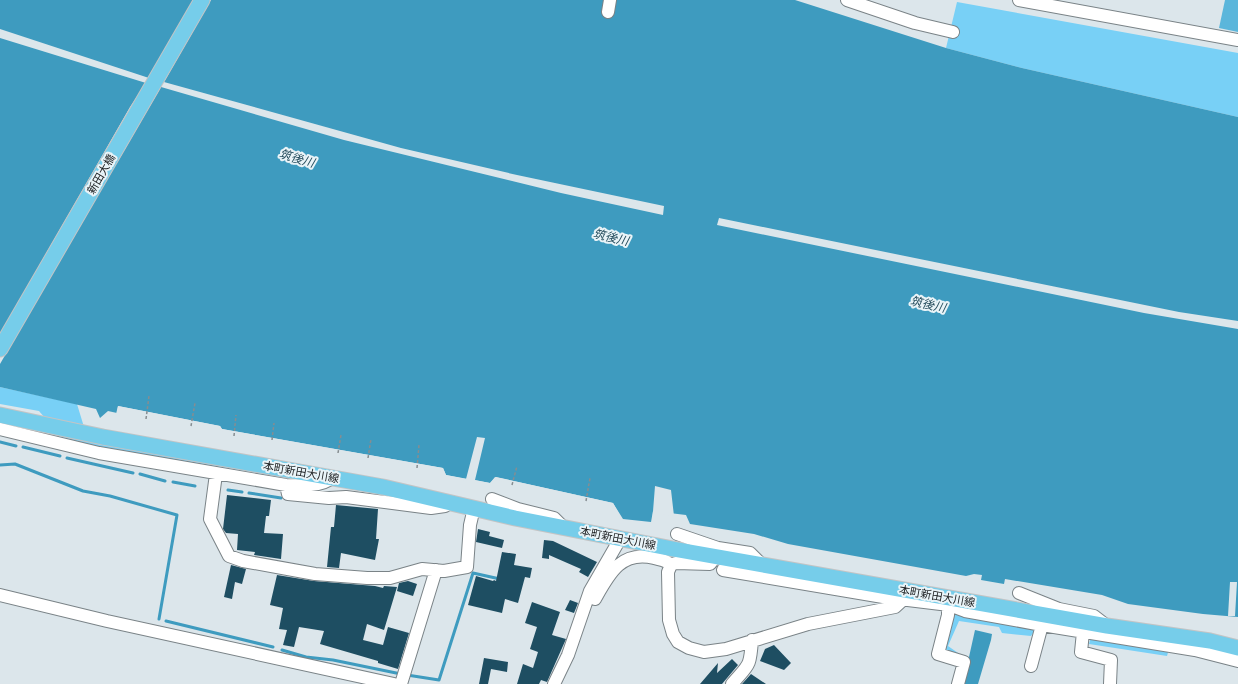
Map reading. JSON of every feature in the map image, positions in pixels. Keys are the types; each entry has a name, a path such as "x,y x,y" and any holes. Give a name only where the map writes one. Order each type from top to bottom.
{"main road":[{"name":"新田大橋","path":"0,349 202,0"},
{"name":"本町新田大川線","path":"0,415 110,439 333,477 564,528 760,563 908,595 1107,626 1155,638 1210,641 1238,648"}],"street":[{"path":"847,0 915,23 953,32"},
{"path":"1019,0 1238,40"},
{"path":"0,429 99,452 286,486 327,482 333,477"},
{"path":"216,474 210,519 229,556 243,561 315,574 367,578 390,578 422,569 444,571 467,567 470,525 474,508"},
{"path":"286,486 288,494 329,498 346,497 431,508 445,506 448,502"},
{"path":"492,499 518,509 554,518 564,528"},
{"path":"677,534 718,548 750,553 760,563"},
{"path":"554,684 568,655 590,591 620,539"},
{"path":"588,600 593,601 614,569 623,561 634,556 645,556 667,561 671,565"},
{"path":"716,556 710,564 676,563 671,565 668,572 667,591 669,620 673,634 678,642 689,648 704,652 726,648 808,624 895,607 908,595"},
{"path":"401,684 436,570"},
{"path":"723,570 883,597 908,595"},
{"path":"1019,593 1059,609 1094,616 1107,626"},
{"path":"0,595 106,621 394,684"},
{"path":"958,684 964,662 938,654 948,602 965,611 1042,625 1083,632 1155,638 1238,661"},
{"path":"1031,666 1042,625"},
{"path":"1083,632 1081,652 1111,660 1110,684"},
{"path":"732,684 745,671 750,661 752,640"}],"path":[{"path":"146,419 149,396"},
{"path":"191,426 195,403"},
{"path":"234,436 236,414"},
{"path":"272,440 274,423"},
{"path":"338,453 341,435"},
{"path":"368,458 371,439"},
{"path":"417,468 418,445"},
{"path":"512,485 517,466"},
{"path":"586,501 590,478"}],"shaded area":[{"path":"1225,0 1238,0 1238,32 1219,28"},
{"path":"957,2 1238,53 1238,117 1022,68 946,48"},
{"path":"0,387 77,404 84,427 45,418 39,411 0,404"},
{"path":"0,420 102,445 321,480 288,482 102,449 0,424"},
{"path":"953,613 1036,629 1031,636 1002,633 999,627 959,621 948,646 961,655 944,649"},
{"path":"1091,637 1169,649 1167,656 1089,644"}],"water":[{"name":"筑後川","path":"0,0 795,0 946,48 1022,68 1238,117 1238,617 1128,604 1102,595 1005,579 1004,584 981,580 982,575 974,574 966,576 788,544 754,534 690,524 686,515 653,511 651,522 623,519 613,503 496,477 490,483 446,475 443,468 222,429 220,426 118,406 117,413 108,411 100,418 96,409 0,387"},
{"path":"975,630 992,634 991,640 978,684 963,684"}],"pier":[{"path":"194,0 211,0 164,82 401,148 517,175 664,206 663,215 561,193 344,140 161,87 0,364 0,334 130,107 146,83 0,38 0,29 149,78"},
{"path":"719,218 1179,312 1238,321 1238,329 1144,313 717,225"},
{"path":"118,406 220,426 222,429 443,468 446,475 466,479 477,437 485,438 475,480 490,483 495,477 613,503 623,521 612,505 579,496 496,480 490,485 446,477 442,470 221,431 219,428 120,409 119,414 116,414"},
{"path":"655,486 671,490 674,516 654,513 652,524"},
{"path":"1230,582 1237,582 1235,616 1228,616"}],"building":[{"path":"227,495 271,500 269,516 266,516 264,533 283,534 281,559 254,555 255,552 237,550 238,534 226,533 223,529"},
{"path":"336,505 378,509 376,539 379,539 375,560 341,553 339,568 327,567 331,527 334,527"},
{"path":"478,529 490,532 489,536 504,540 502,548 476,542"},
{"path":"544,540 553,541 597,562 588,577 579,572 581,569 549,555 549,559 542,558"},
{"path":"502,552 516,554 514,565 532,568 530,578 525,577 518,603 505,599 502,613 468,605 476,576 496,581"},
{"path":"231,565 246,569 242,584 235,582 232,599 224,597"},
{"path":"277,575 314,581 383,588 384,586 397,587 384,630 367,624 363,640 383,645 388,627 409,633 398,669 378,663 378,661 320,644 324,631 299,627 294,647 283,645 287,630 279,629 283,608 270,605"},
{"path":"408,581 417,584 413,596 397,591 399,583"},
{"path":"570,600 578,603 574,613 565,610"},
{"path":"532,602 560,612 552,635 566,639 547,682 541,680 539,684 517,684 523,664 533,668 538,652 530,649 537,627 525,623"},
{"path":"774,645 791,663 784,670 760,661 765,649"},
{"path":"484,658 508,662 507,672 491,669 488,684 479,684"},
{"path":"732,659 738,665 722,684 700,684 718,663 717,673"},
{"path":"751,674 766,684 742,684"}],"waterway":[{"path":"0,442 16,446"},
{"path":"23,447 60,456"},
{"path":"67,458 133,473"},
{"path":"0,465 15,464 83,491 110,496 177,515 159,619"},
{"path":"140,474 165,481"},
{"path":"173,482 195,486"},
{"path":"228,490 242,492"},
{"path":"249,493 281,498"},
{"path":"407,675 439,680 473,573 500,579"},
{"path":"166,621 273,647"},
{"path":"282,650 306,657"},
{"path":"305,661 306,657 333,660 401,674"}]}
